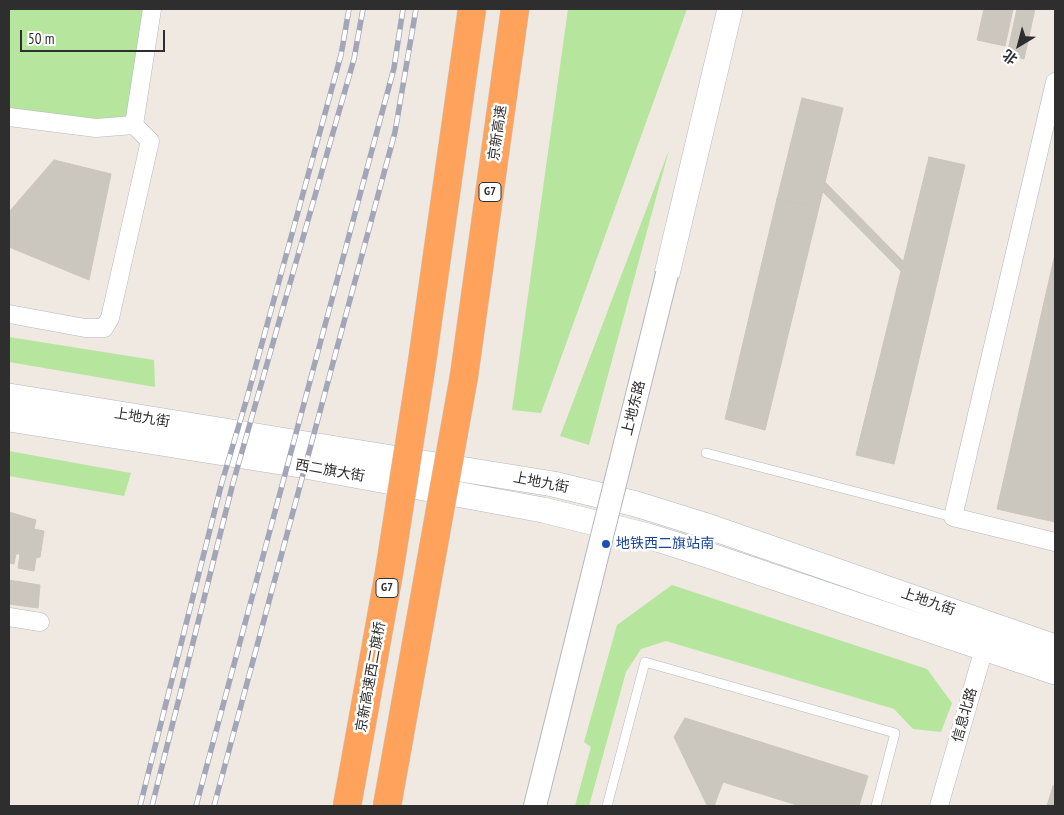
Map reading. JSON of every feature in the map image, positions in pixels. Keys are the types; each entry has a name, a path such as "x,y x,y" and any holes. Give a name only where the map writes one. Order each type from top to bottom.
{"highway":[{"name":"京新高速西二旗桥","path":"347,806 389,573 421,369 472,9"},
{"name":"京新高速","path":"387,806 464,376 515,9"}],"main road":[{"name":"上地东路","path":"667,274 730,9"},
{"name":"上地九街","path":"9,396 553,484 636,504 710,526 988,635 1055,672"},
{"name":"西二旗大街","path":"9,419 300,465 460,494 543,510 648,536"},
{"name":"上地九街","path":"648,536 988,635 1055,647"}],"street":[{"path":"134,125 152,9"},
{"path":"1055,82 953,517 1055,542"},
{"path":"9,118 96,128 134,125 150,141 110,318 104,328 85,328 9,314"},
{"name":"上地东路","path":"535,806 667,274"},
{"path":"9,617 40,622"},
{"name":"信息北路","path":"939,806 988,635"}],"lane":[{"path":"706,453 953,517"},
{"path":"607,806 645,662 895,733 876,806"}],"green space":[{"path":"9,9 152,9 134,125 9,117"},
{"path":"568,9 687,9 541,413 512,410"},
{"path":"669,150 589,445 560,436"},
{"path":"9,337 154,360 155,387 9,362"},
{"path":"9,451 131,473 124,496 9,476"},
{"path":"672,585 927,669 952,703 941,732 913,729 894,709 666,641 641,649 626,672 589,806 575,806 591,747 584,742 617,625"}],"building":[{"path":"984,9 1013,9 1005,46 977,40"},
{"path":"1017,9 1035,9 1024,59 1007,55"},
{"path":"802,98 843,108 819,207 777,199"},
{"path":"929,157 965,165 894,464 856,455"},
{"path":"54,160 111,174 89,280 9,247 9,212"},
{"path":"825,182 903,261 901,271 823,192"},
{"path":"777,199 819,207 765,430 725,419"},
{"path":"1055,254 1055,522 997,509"},
{"path":"9,512 36,520 34,529 44,531 40,557 36,558 34,571 18,568 20,554 16,554 14,564 9,563"},
{"path":"9,580 40,585 38,608 9,604"},
{"path":"685,718 868,776 859,806 800,806 723,782 714,806 707,805 674,737"},
{"path":"1053,786 1055,787 1055,806 1047,806"}],"railway":[{"path":"140,806 222,482 247,398 341,55 349,9"},
{"path":"152,806 233,483 354,59 363,9"},
{"path":"196,806 394,68 403,9"},
{"path":"214,806 395,132 416,9"}],"place":[{"name":"地铁西二旗站南","path":"606,544"}]}
